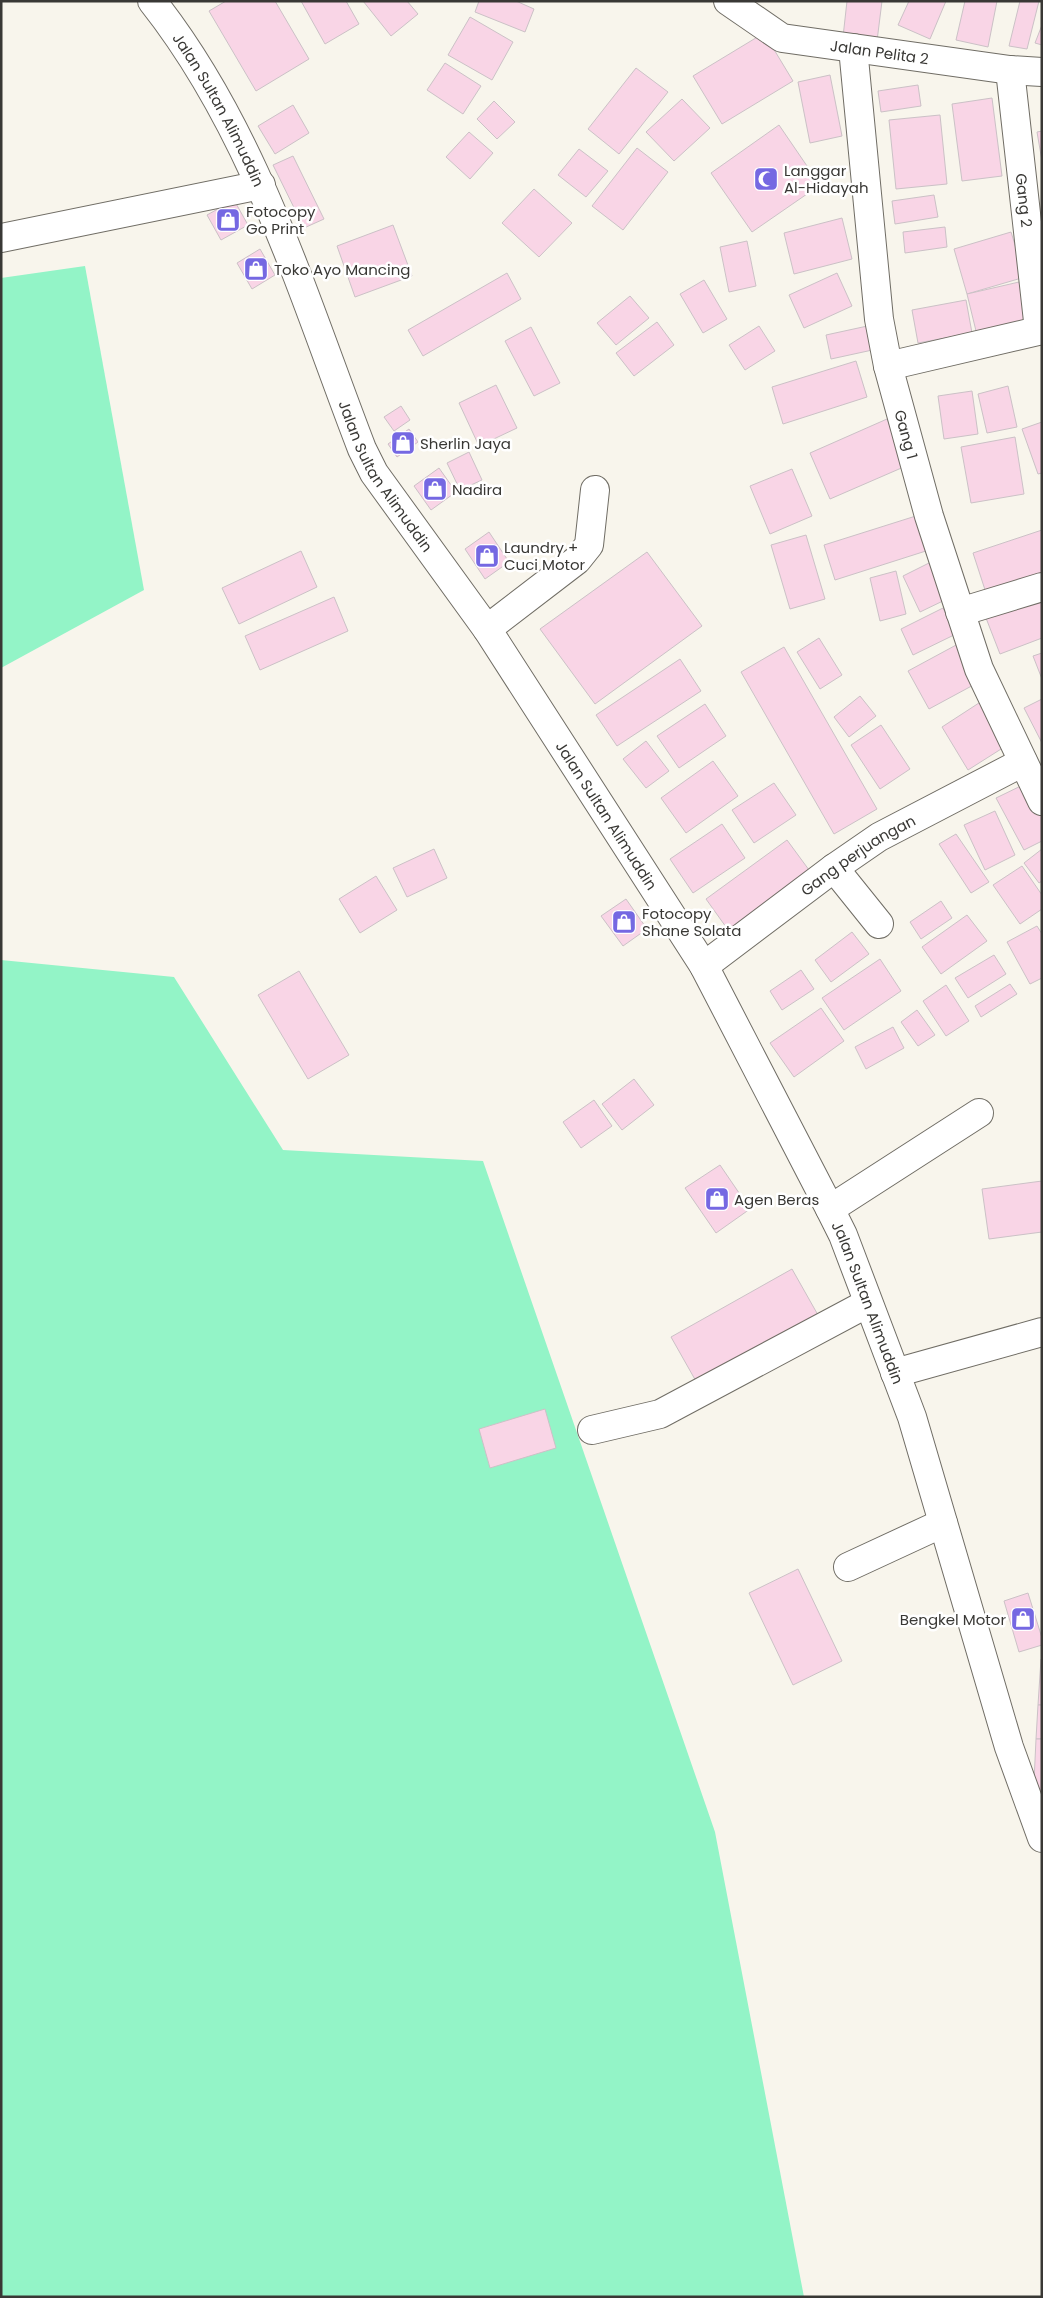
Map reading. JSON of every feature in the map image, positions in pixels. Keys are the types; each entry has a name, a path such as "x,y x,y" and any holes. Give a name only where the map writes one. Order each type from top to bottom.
{"street":[{"name":"Jalan Sultan Alimuddin","path":"152,1 173,28 199,69 261,185 362,449 374,473 487,629 704,966 830,1209 843,1236 912,1416 1009,1747 1042,1838"},
{"path":"173,28 178,1"},
{"name":"Jalan Pelita 2","path":"728,1 782,38 1010,70 1042,72"},
{"name":"Gang 1","path":"853,48 879,319 888,366 929,516 979,669 1035,781"},
{"name":"Gang 2","path":"1010,70 1041,330"},
{"path":"1,238 261,185"},
{"path":"888,366 1041,330"},
{"path":"487,629 577,560 588,545 595,490"},
{"path":"960,612 1042,587"},
{"name":"Gang perjuangan","path":"704,966 834,868 879,837 916,816 1035,781"},
{"path":"834,868 879,924"},
{"path":"830,1209 979,1112"},
{"path":"592,1430 660,1414 868,1303"},
{"path":"895,1373 1042,1332"},
{"path":"848,1567 943,1523"}],"green space":[{"path":"85,266 144,590 1,668 1,278"},
{"path":"1,960 174,977 283,1150 483,1161 715,1832 804,2297 1,2297"}],"building":[{"path":"226,1 275,1 309,59 256,91 209,11"},
{"path":"301,1 346,1 359,24 325,44"},
{"path":"363,1 407,1 418,14 391,36"},
{"path":"479,1 516,1 534,9 525,32 475,12"},
{"path":"847,1 882,1 877,41 843,37"},
{"path":"909,1 946,1 930,39 898,25"},
{"path":"965,1 997,1 988,47 956,40"},
{"path":"1020,1 1039,1 1027,49 1009,46"},
{"path":"470,17 513,42 492,80 448,55"},
{"path":"1042,25 1042,45 1035,43"},
{"path":"764,33 793,81 722,124 693,76"},
{"path":"445,63 481,86 463,114 427,90"},
{"path":"636,68 668,92 619,154 588,129"},
{"path":"830,75 842,136 810,143 798,82"},
{"path":"918,85 921,106 881,112 878,91"},
{"path":"992,98 1002,176 962,181 952,104"},
{"path":"682,99 710,128 674,161 646,132"},
{"path":"494,101 515,122 497,139 477,119"},
{"path":"293,105 309,133 275,154 258,126"},
{"path":"940,115 947,184 896,189 889,120"},
{"name":"Langgar Al-Hidayah","path":"779,125 820,185 752,232 711,173"},
{"path":"1042,131 1042,161 1037,132"},
{"path":"469,132 493,153 470,179 446,157"},
{"path":"637,148 668,172 623,230 592,206"},
{"path":"579,149 608,171 586,197 558,175"},
{"path":"293,156 324,219 304,228 273,165"},
{"path":"534,189 572,223 539,257 502,223"},
{"path":"934,195 938,217 895,224 892,201"},
{"name":"Fotocopy Go Print","path":"234,200 248,225 221,240 207,215"},
{"path":"842,218 852,259 794,274 784,233"},
{"path":"393,225 412,276 355,297 337,246"},
{"path":"945,227 947,247 905,253 903,232"},
{"path":"1011,232 1025,277 967,294 954,249"},
{"path":"747,241 756,286 729,292 720,247"},
{"name":"Toko Ayo Mancing","path":"260,249 275,275 252,289 237,263"},
{"path":"507,273 521,299 423,356 408,330"},
{"path":"837,273 852,306 804,328 789,295"},
{"path":"704,280 727,319 703,333 680,294"},
{"path":"1019,282 1028,324 977,335 967,294"},
{"path":"630,296 649,318 616,345 597,323"},
{"path":"966,300 972,333 918,343 912,310"},
{"path":"657,322 674,345 634,376 616,353"},
{"path":"872,325 877,349 831,359 826,335"},
{"path":"759,326 775,351 745,370 729,345"},
{"path":"531,327 560,383 534,396 505,341"},
{"path":"856,361 867,397 783,424 772,387"},
{"path":"496,385 517,428 479,446 459,403"},
{"path":"1008,386 1017,427 987,433 978,394"},
{"path":"972,391 978,434 944,439 938,396"},
{"path":"401,406 410,420 394,431 384,417"},
{"path":"887,419 906,466 830,499 810,453"},
{"path":"1042,422 1042,473 1038,474 1022,429"},
{"name":"Sherlin Jaya","path":"409,429 418,442 397,457 388,444"},
{"path":"1015,437 1024,494 971,503 961,447"},
{"path":"469,452 482,480 460,490 447,463"},
{"name":"Nadira","path":"439,468 456,492 431,510 414,486"},
{"path":"792,469 812,516 770,534 750,486"},
{"path":"919,515 929,550 835,580 824,545"},
{"path":"1042,530 1042,581 988,599 973,553"},
{"name":"Laundry + Cuci Motor","path":"489,532 509,562 485,579 465,549"},
{"path":"806,535 825,599 790,609 771,545"},
{"path":"301,551 317,587 239,624 222,588"},
{"path":"647,552 702,626 595,704 540,629"},
{"path":"929,563 947,599 920,612 903,576"},
{"path":"896,571 906,614 880,621 870,578"},
{"path":"1042,596 1042,638 1000,654 986,618"},
{"path":"334,597 348,631 260,670 245,636"},
{"path":"943,608 956,634 913,655 901,629"},
{"path":"819,638 842,675 820,689 797,652"},
{"path":"958,644 979,682 929,709 908,671"},
{"path":"784,647 877,809 834,834 741,672"},
{"path":"1042,653 1042,679 1033,656"},
{"path":"680,659 701,691 617,746 596,715"},
{"path":"860,696 876,716 849,737 834,717"},
{"path":"1042,699 1042,743 1024,708"},
{"path":"982,701 1009,744 968,770 942,727"},
{"path":"705,704 726,736 679,768 657,736"},
{"path":"881,725 910,769 880,789 851,745"},
{"path":"646,741 669,771 646,788 623,759"},
{"path":"713,761 738,796 686,833 661,798"},
{"path":"774,783 796,815 754,843 732,810"},
{"path":"1027,783 1042,811 1042,841 1024,850 996,798"},
{"path":"995,811 1015,855 985,870 964,825"},
{"path":"722,824 745,858 693,893 670,859"},
{"path":"956,834 989,882 971,893 939,844"},
{"path":"787,840 812,874 731,934 706,899"},
{"path":"434,849 447,878 407,897 393,868"},
{"path":"1042,849 1042,881 1039,883 1024,863"},
{"path":"1022,866 1042,895 1042,909 1020,924 993,885"},
{"path":"376,876 397,910 360,933 339,899"},
{"name":"Fotocopy Shane Solata","path":"626,899 647,929 623,946 601,916"},
{"path":"941,901 952,918 921,939 910,922"},
{"path":"967,915 987,941 941,974 922,947"},
{"path":"1037,926 1042,934 1042,978 1030,984 1007,942"},
{"path":"852,932 869,954 831,982 815,960"},
{"path":"994,955 1006,974 968,998 955,978"},
{"path":"880,959 901,991 844,1030 822,998"},
{"path":"801,970 814,989 782,1010 770,991"},
{"path":"299,971 349,1055 308,1079 258,995"},
{"path":"1010,984 1017,994 981,1017 975,1006"},
{"path":"946,985 969,1021 946,1036 923,1001"},
{"path":"821,1008 844,1041 794,1077 770,1043"},
{"path":"917,1010 935,1035 918,1046 901,1022"},
{"path":"893,1027 904,1048 866,1069 855,1047"},
{"path":"634,1079 654,1105 622,1130 602,1104"},
{"path":"594,1100 612,1126 581,1148 563,1122"},
{"name":"Agen Beras","path":"720,1165 750,1209 716,1233 685,1188"},
{"path":"1042,1181 1042,1232 989,1239 982,1189"},
{"path":"792,1269 818,1315 697,1383 671,1337"},
{"path":"545,1409 556,1448 490,1468 479,1429"},
{"path":"798,1569 842,1661 793,1685 749,1593"},
{"name":"Bengkel Motor","path":"1028,1593 1042,1638 1042,1645 1019,1652 1004,1601"},
{"path":"1041,1659 1042,1705 1038,1705"},
{"path":"1038,1705 1042,1705 1042,1739 1036,1739"},
{"path":"1036,1739 1042,1739 1042,1803 1033,1803"}],"place":[{"name":"Langgar Al-Hidayah","path":"766,179"},
{"name":"Fotocopy Go Print","path":"228,220"},
{"name":"Toko Ayo Mancing","path":"256,269"},
{"name":"Sherlin Jaya","path":"403,443"},
{"name":"Nadira","path":"435,489"},
{"name":"Laundry + Cuci Motor","path":"487,556"},
{"name":"Fotocopy Shane Solata","path":"624,922"},
{"name":"Agen Beras","path":"717,1199"},
{"name":"Bengkel Motor","path":"1023,1619"}]}
